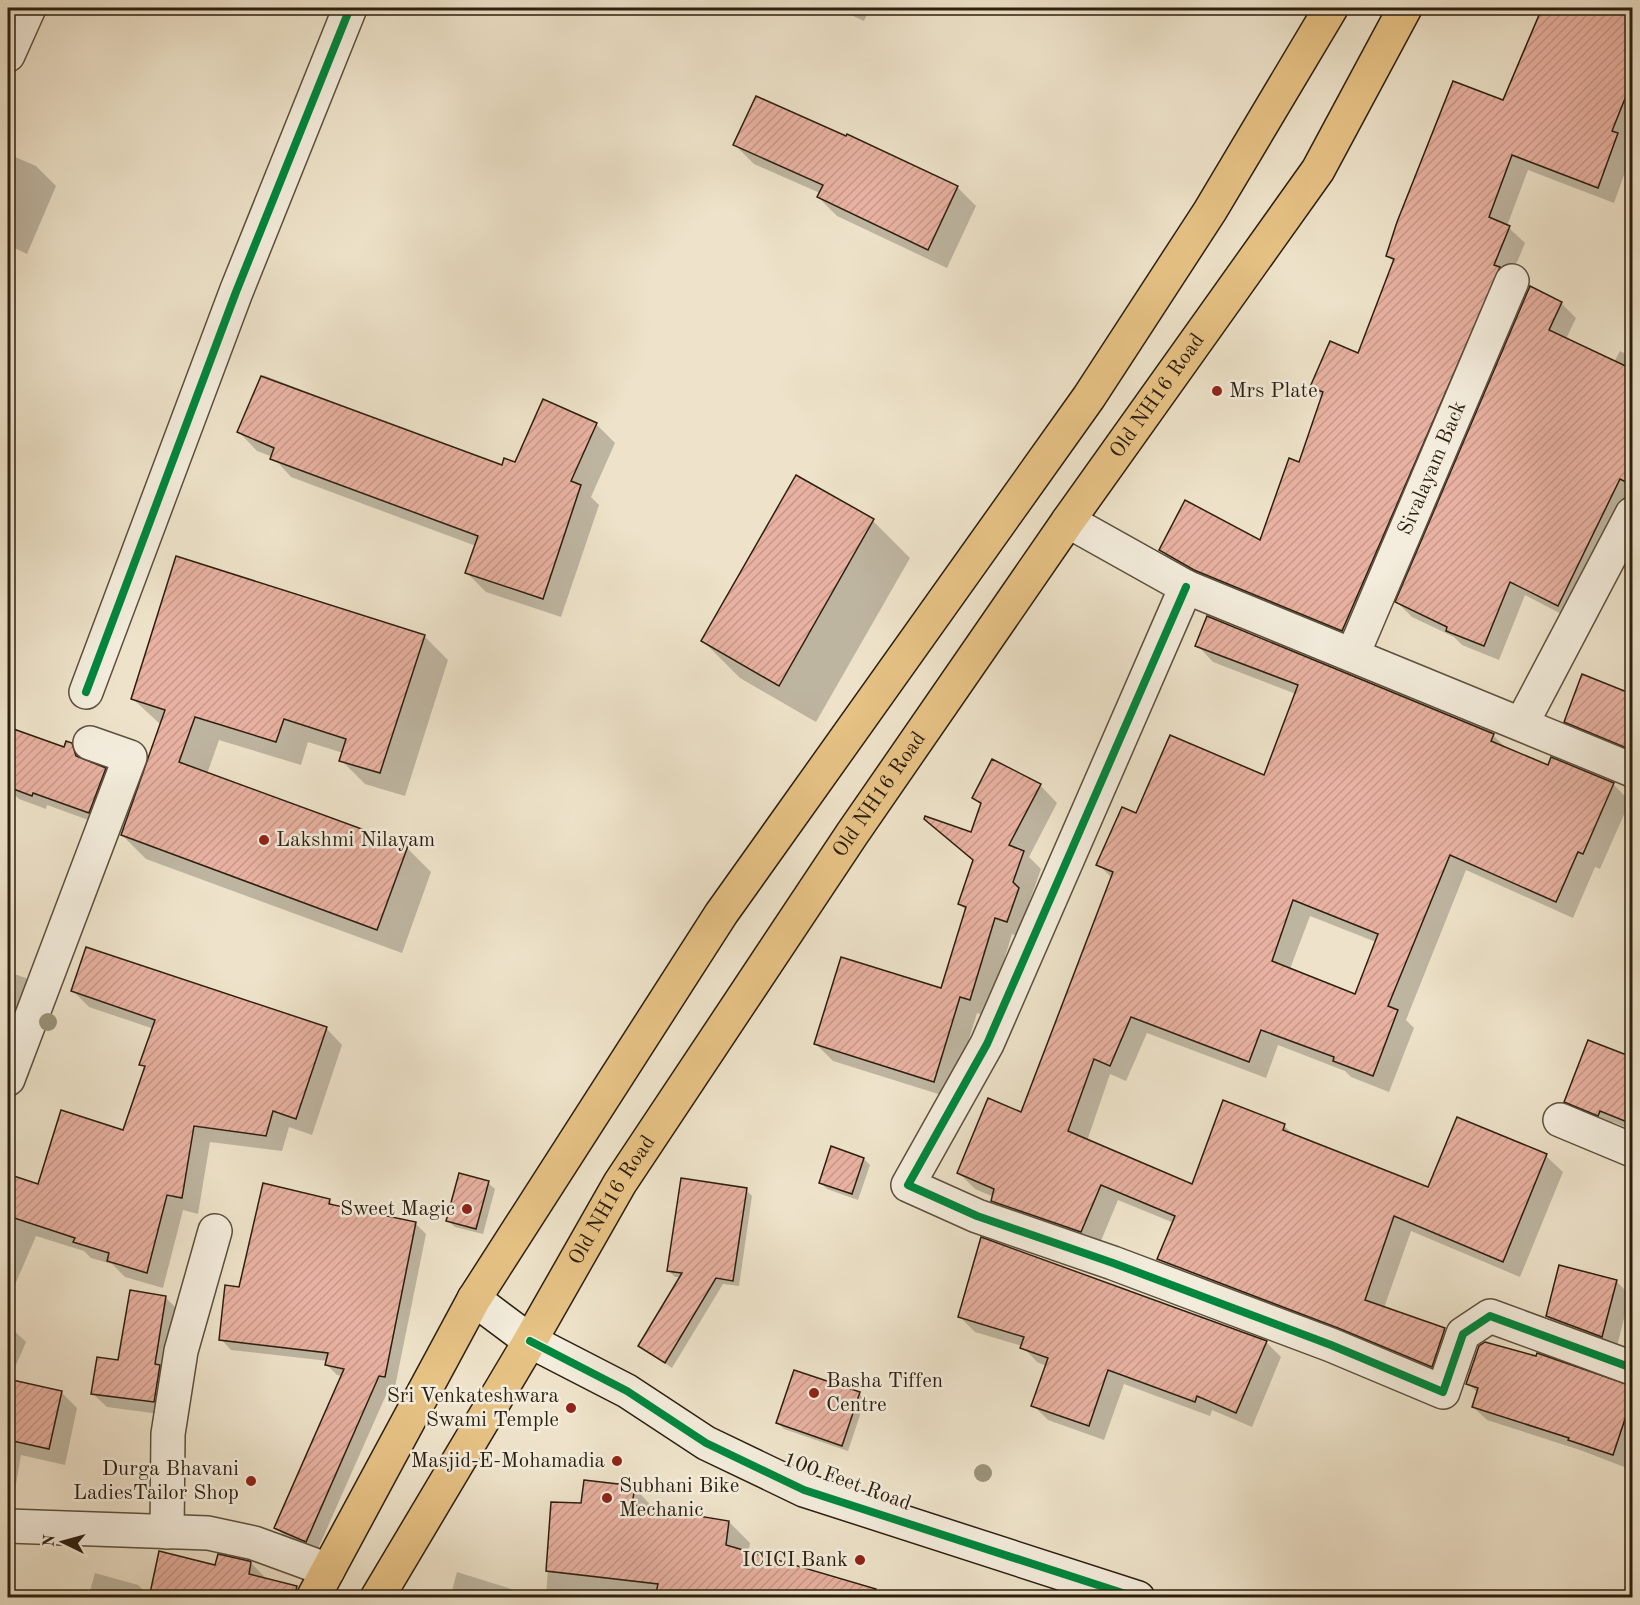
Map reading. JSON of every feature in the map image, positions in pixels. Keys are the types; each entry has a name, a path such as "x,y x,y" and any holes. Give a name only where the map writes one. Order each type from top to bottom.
{"main road":[{"path":"321,1584 474,1299 721,914 1089,397 1210,211 1331,8"},
{"name":"Old NH16 Road","path":"377,1598 530,1341 620,1183 852,834 1068,521 1318,170 1405,8"}],"street":[{"path":"8,55 29,8"},
{"path":"86,692 236,292 350,8"},
{"name":"Sivalayam Back","path":"1353,654 1512,281"},
{"path":"1522,723 1622,555 1632,514"},
{"path":"1068,521 1186,587 1632,770"},
{"path":"1186,587 987,1044 908,1185 977,1216 1113,1263 1320,1341 1443,1392 1463,1334 1490,1316 1632,1368"},
{"path":"8,1079 130,757 90,743"},
{"path":"1560,1120 1632,1150"},
{"path":"167,1532 168,1434 181,1351 215,1231"},
{"name":"100 Feet Road","path":"474,1299 530,1341 627,1391 706,1443 804,1490 1138,1598"},
{"path":"8,1526 208,1533 254,1543 321,1584"}],"building":[{"path":"1542,8 1632,8 1632,81 1612,131 1618,133 1598,188 1512,155 1489,217 1510,226 1494,265 1500,267 1342,631 1194,570 1159,550 1185,500 1260,540 1289,458 1299,462 1323,392 1310,387 1330,341 1358,353 1394,259 1386,256 1397,222 1453,81 1503,100"},
{"path":"756,96 846,136 847,134 958,186 928,250 817,197 823,185 733,145"},
{"path":"1530,286 1562,302 1549,330 1632,369 1632,485 1620,479 1558,606 1510,582 1484,646 1446,631 1447,627 1395,602"},
{"path":"261,376 502,465 504,458 515,462 543,399 597,423 571,481 581,485 543,599 465,573 478,536 270,459 274,448 237,432"},
{"path":"796,475 874,519 779,686 701,641"},
{"path":"176,556 425,635 380,773 339,761 346,739 284,719 276,742 195,717 179,762 408,846 377,930 121,835 165,710 131,699"},
{"path":"1207,616 1494,734 1491,741 1548,765 1551,757 1614,783 1583,854 1578,852 1556,902 1450,855 1388,1006 1398,1010 1373,1076 1333,1061 1334,1057 1261,1030 1249,1062 1131,1017 1110,1066 1094,1059 1068,1131 1192,1184 1223,1100 1285,1124 1283,1130 1428,1187 1457,1117 1547,1154 1503,1262 1394,1216 1365,1300 1445,1328 1432,1367 1338,1328 1157,1259 1175,1216 1101,1185 1081,1232 991,1201 994,1189 957,1173 988,1098 1021,1112 1113,872 1096,865 1122,807 1136,813 1170,735 1264,775 1298,685 1195,646","holes":["1293,900 1378,934 1355,994 1272,961"]},
{"path":"1582,674 1632,694 1632,741 1629,749 1564,722"},
{"path":"8,727 64,747 66,741 72,743 76,756 106,768 89,813 33,793 32,796 8,787"},
{"path":"992,759 1041,784 1009,845 1024,851 1013,882 1019,888 1007,922 995,918 970,1000 960,997 934,1082 814,1044 841,957 941,988 966,907 958,904 973,860 924,819 925,816 971,832 981,803 972,798"},
{"path":"86,947 327,1027 296,1119 273,1111 266,1136 194,1126 182,1198 167,1195 147,1273 107,1261 109,1253 73,1242 75,1238 8,1216 8,1174 38,1184 61,1110 123,1130 145,1066 139,1065 155,1020 71,991"},
{"path":"1588,1040 1632,1057 1632,1124 1600,1111 1598,1116 1564,1102"},
{"path":"831,1146 864,1158 852,1194 819,1183"},
{"path":"459,1173 489,1181 476,1229 446,1221"},
{"path":"681,1178 747,1188 733,1281 716,1278 665,1363 638,1346 682,1273 667,1271"},
{"path":"263,1183 330,1199 329,1204 416,1222 385,1377 379,1376 306,1542 274,1528 344,1369 325,1365 328,1353 219,1340 225,1285 239,1287"},
{"path":"981,1237 1267,1341 1236,1413 1197,1396 1195,1402 1108,1370 1089,1426 1031,1406 1048,1358 1020,1348 1024,1337 958,1317"},
{"path":"1559,1265 1617,1280 1602,1337 1546,1316"},
{"path":"130,1290 166,1296 155,1364 160,1365 154,1402 91,1394 97,1357 118,1360"},
{"path":"1485,1342 1536,1356 1537,1353 1632,1386 1632,1398 1613,1455 1568,1440 1569,1438 1472,1407 1478,1388 1466,1384 1479,1346"},
{"path":"794,1370 860,1392 842,1446 776,1423"},
{"path":"8,1379 62,1391 49,1449 8,1440"},
{"path":"584,1480 635,1486 632,1505 729,1521 726,1545 876,1589 875,1598 655,1598 658,1584 546,1571 551,1502 581,1503"},
{"path":"159,1551 215,1565 218,1554 249,1561 251,1562 249,1574 297,1586 294,1598 149,1598"}],"cycle path":[{"path":"86,692 236,292 350,8"},
{"path":"1186,587 987,1044 908,1185 977,1216 1113,1263 1331,1345 1443,1392 1463,1334 1490,1316 1632,1368"},
{"path":"530,1341 627,1391 706,1443 804,1490 1138,1598"}],"place":[{"name":"Mrs Plate","path":"1217,391"},
{"name":"Lakshmi Nilayam","path":"264,840"},
{"name":"Sweet Magic","path":"467,1209"},
{"name":"Basha Tiffen Centre","path":"814,1393"},
{"name":"Sri Venkateshwara Swami Temple","path":"571,1408"},
{"name":"Masjid-E-Mohamadia","path":"617,1461"},
{"name":"Durga Bhavani LadiesTailor Shop","path":"251,1481"},
{"name":"Subhani Bike Mechanic","path":"607,1498"},
{"name":"ICICI Bank","path":"860,1560"}]}
